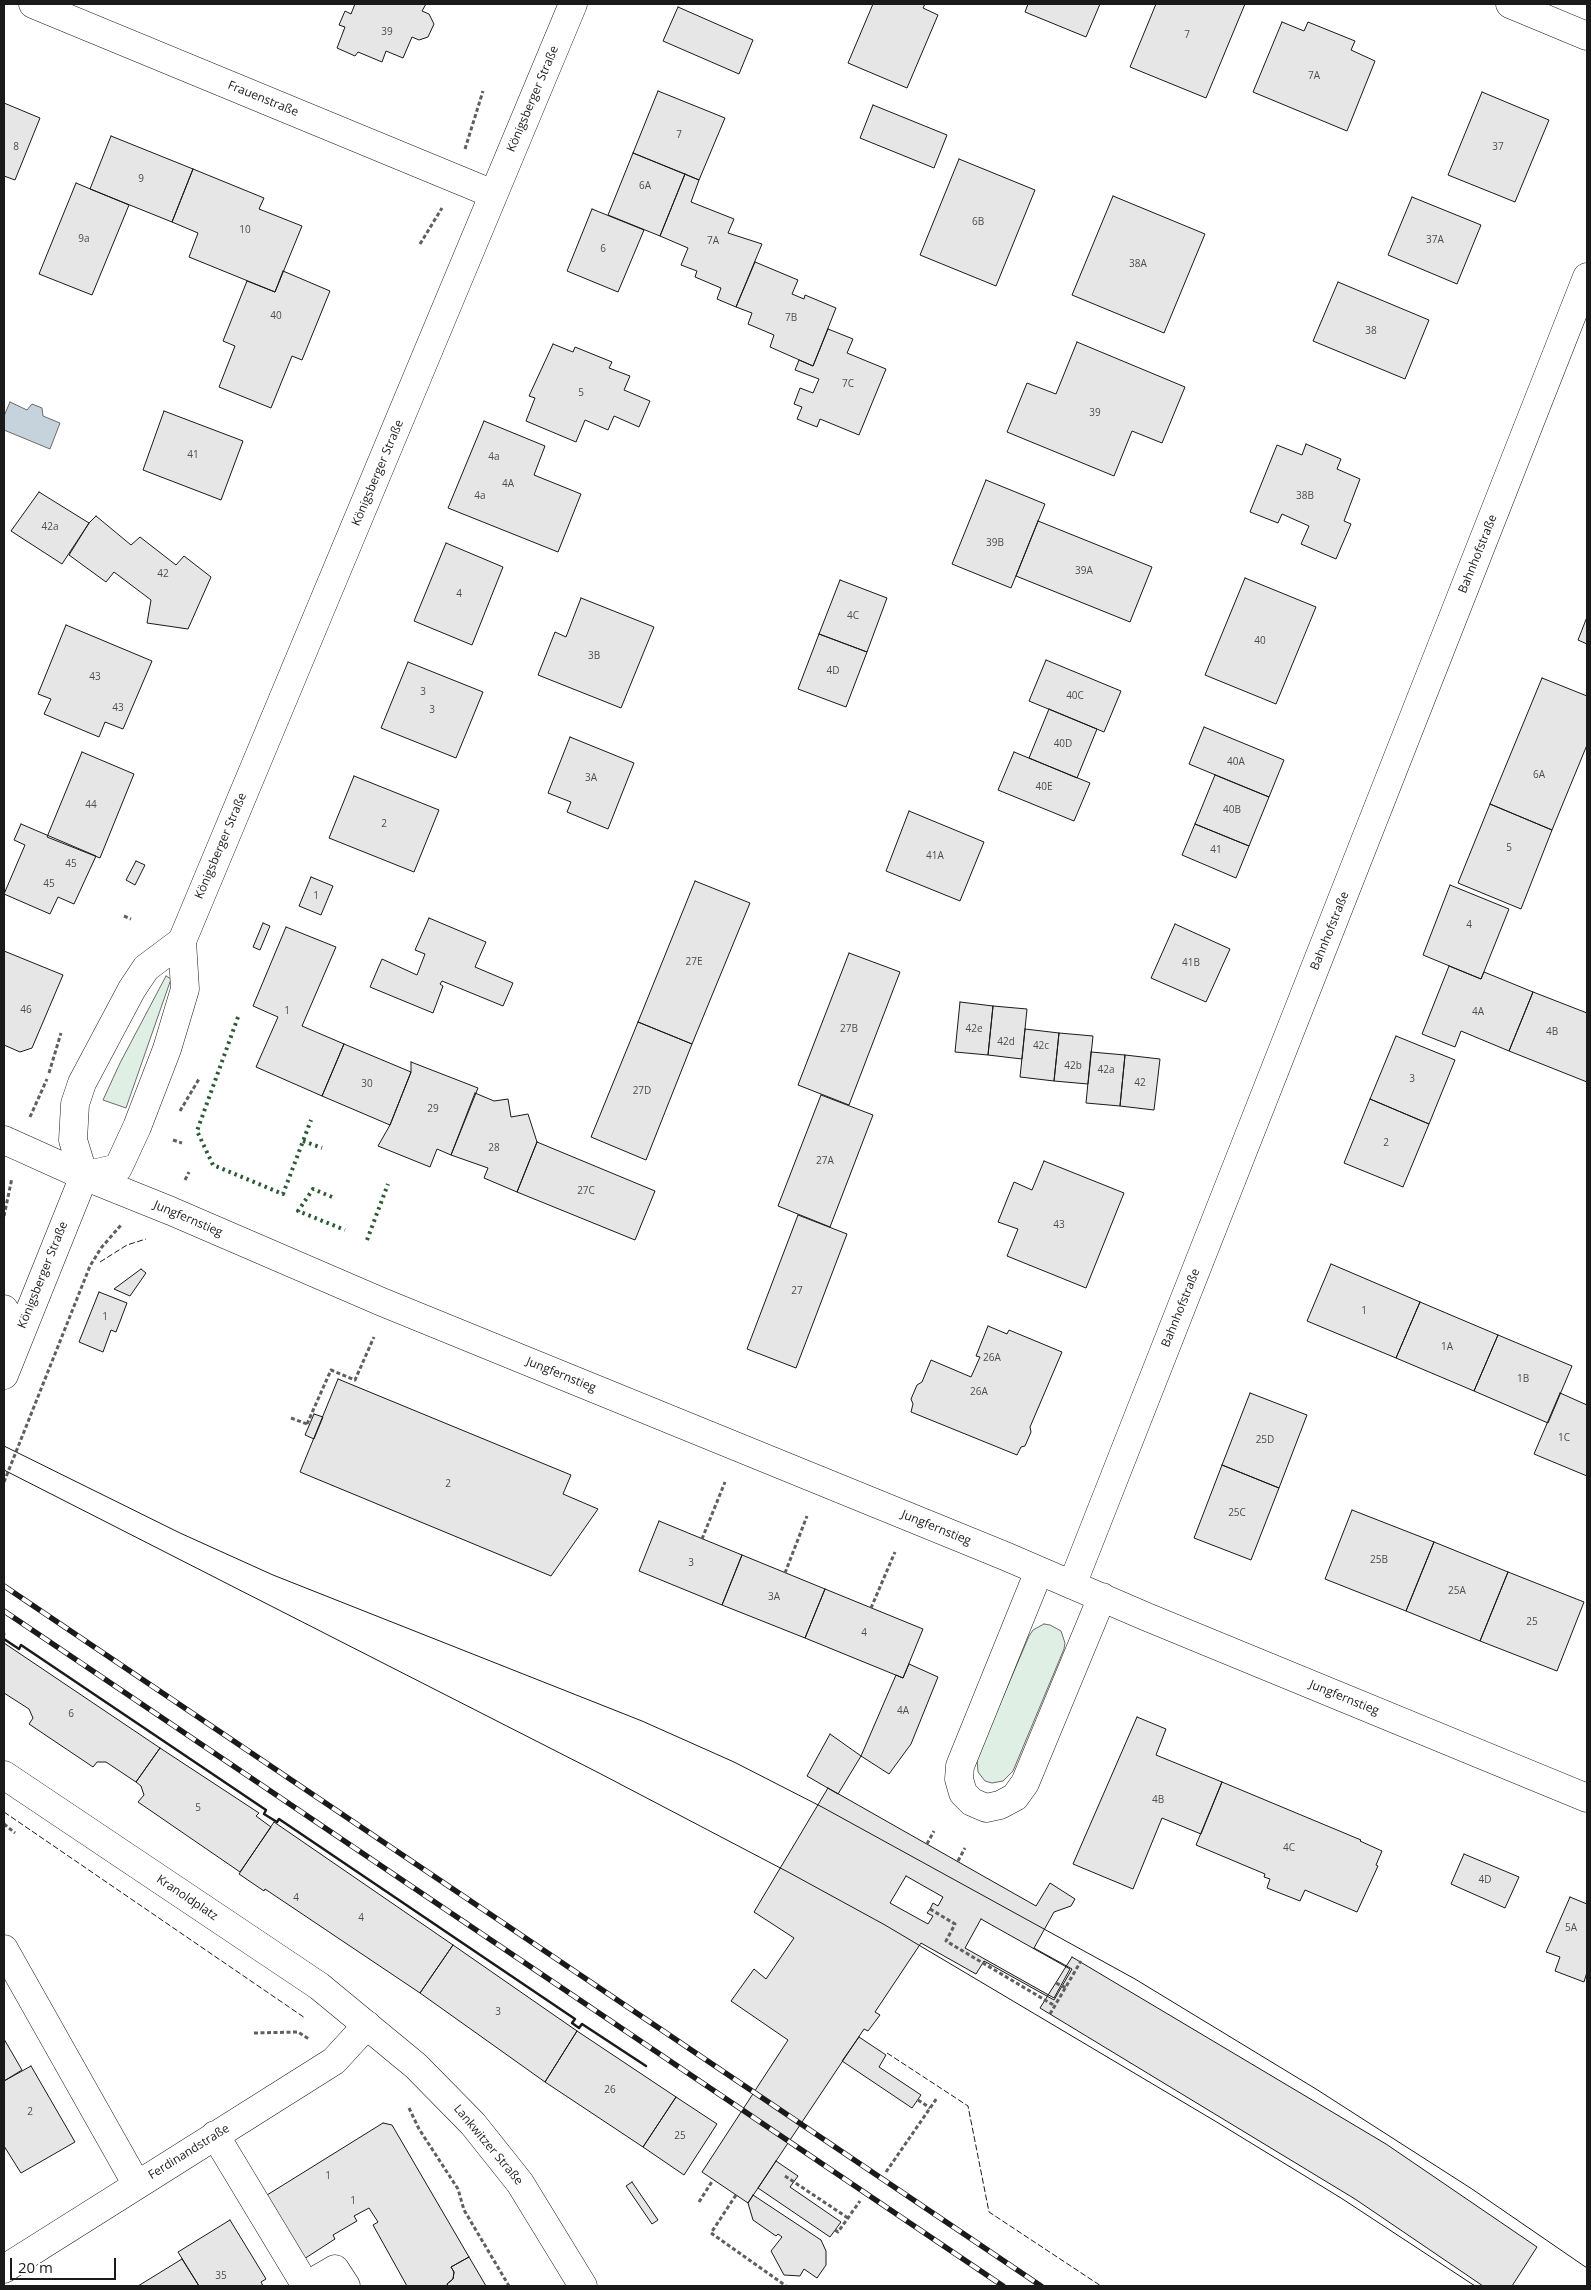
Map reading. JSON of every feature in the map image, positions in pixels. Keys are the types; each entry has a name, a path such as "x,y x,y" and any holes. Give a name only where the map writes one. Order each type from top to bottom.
{"street":[{"name":"Frauenstraße","path":"33,4 494,194"},
{"name":"Königsberger Straße","path":"4,1375 84,1176 118,1168 137,1127 167,1049 185,989 182,941 573,4"},
{"path":"1510,4 1587,36"},
{"name":"Bahnhofstraße","path":"1072,1585 1587,277"},
{"path":"84,1176 73,1140 75,1104 82,1083 132,989 146,968 182,941"},
{"name":"Jungfernstieg","path":"4,1140 84,1176 171,1211 382,1302 1040,1571 1587,1798"},
{"path":"4,1309 19,1334"},
{"path":"1040,1571 960,1766 959,1779 962,1793 972,1802 986,1808 1000,1805 1015,1797 1025,1783 1102,1597"},
{"name":"Kranoldplatz","path":"4,1775 319,1986 367,2025"},
{"path":"4,1950 136,2185"},
{"name":"Lankwitzer Straße","path":"367,2025 416,2066 473,2124 520,2183 583,2286"},
{"name":"Ferdinandstraße","path":"4,2269 334,2060 367,2025"},
{"path":"215,2135 306,2286 335,2269 346,2286"}],"path":[{"path":"467,144 483,91"},
{"path":"420,244 439,214"},
{"path":"124,916 131,920"},
{"path":"47,1078 61,1033"},
{"path":"177,1116 199,1079"},
{"path":"173,1140 182,1143"},
{"path":"185,1180 189,1172"},
{"path":"4,1216 12,1175"},
{"path":"4,1482 90,1266"},
{"path":"292,1418 308,1424 331,1370 356,1380 374,1337"},
{"path":"702,1539 725,1482"},
{"path":"785,1572 807,1516"},
{"path":"872,1608 895,1552"},
{"path":"4,1824 15,1833"},
{"path":"927,1844 934,1831"},
{"path":"958,1861 965,1848"},
{"path":"930,1908 955,1924 946,1941 1055,2006"},
{"path":"1050,2014 1081,1961"},
{"path":"1056,1983 1066,1988"},
{"path":"254,2033 298,2032 311,2040"},
{"path":"416,2066 408,2106 419,2129 458,2189 464,2210 509,2286"},
{"path":"886,2172 937,2098"},
{"path":"918,2100 930,2108"},
{"path":"785,2176 848,2218"},
{"path":"699,2202 713,2180"},
{"path":"736,2195 711,2232 786,2286"},
{"path":"835,2230 838,2232 860,2201"}],"green space":[{"path":"166,976 171,979 126,1108 103,1100 120,1063"},
{"path":"1044,1624 1061,1631 1065,1643 1064,1649 1013,1771 1003,1781 992,1783 985,1781 978,1772 977,1758 1029,1636 1033,1630"}],"shaded area":[{"path":"10,402 27,410 32,404 42,408 43,416 60,423 50,449 4,430 4,416"}],"building":[{"path":"355,4 426,4 422,11 429,14 434,24 428,37 419,40 412,37 403,58 386,51 382,62 358,52 355,56 337,48 345,27 339,25 345,11 351,14"},
{"path":"873,4 925,4 923,8 938,15 907,88 848,63"},
{"path":"1028,4 1100,4 1086,37 1025,12"},
{"path":"1156,4 1245,4 1206,98 1130,67"},
{"path":"678,7 753,40 739,74 663,41"},
{"path":"1282,22 1304,31 1308,22 1355,41 1351,50 1375,61 1347,131 1253,92"},
{"path":"658,91 725,118 699,180 633,153"},
{"path":"1482,92 1549,120 1515,202 1448,175"},
{"path":"4,103 40,118 15,180 4,176"},
{"path":"873,105 947,135 934,168 860,138"},
{"path":"111,136 193,169 172,222 90,189"},
{"path":"633,153 685,174 660,236 608,215"},
{"path":"959,159 1035,190 996,286 920,255"},
{"path":"193,169 264,198 259,209 302,226 275,292 189,257 198,233 172,222"},
{"path":"685,174 699,180 691,202 734,219 728,233 762,244 736,307 717,299 721,288 695,277 697,271 681,265 688,248 660,236"},
{"path":"76,183 129,205 92,295 39,274"},
{"path":"1113,196 1205,234 1164,333 1072,295"},
{"path":"1412,197 1481,225 1457,284 1388,255"},
{"path":"592,209 644,230 618,292 567,271"},
{"path":"755,262 798,280 792,294 804,299 805,295 836,308 813,366 770,347 774,335 748,324 752,313 736,307"},
{"path":"283,271 330,291 302,360 292,356 271,408 219,387 235,346 223,341 247,281 275,292"},
{"path":"1338,282 1429,320 1405,379 1313,341"},
{"path":"828,329 853,339 847,353 886,369 859,435 820,419 817,427 797,419 802,407 794,404 800,388 813,393 819,379 795,370 799,360 813,366"},
{"path":"1077,342 1185,387 1162,443 1132,431 1114,476 1007,432 1027,383 1056,394"},
{"path":"553,344 573,352 575,347 612,362 609,368 630,376 624,390 650,401 639,427 614,416 608,430 585,420 576,442 526,421 535,398 529,396"},
{"path":"164,411 243,441 221,500 143,470"},
{"path":"484,421 545,446 534,475 581,494 558,552 448,508"},
{"path":"1306,444 1341,459 1337,469 1360,479 1344,521 1351,524 1336,559 1301,544 1309,526 1282,514 1278,523 1250,512 1277,445 1302,455"},
{"path":"986,480 1045,504 1011,588 952,564"},
{"path":"39,492 89,523 62,564 11,531"},
{"path":"96,516 131,545 140,537 176,565 184,556 211,577 188,629 147,623 151,600 114,572 106,582 69,555 89,523"},
{"path":"1038,521 1152,567 1130,622 1016,576"},
{"path":"446,543 503,567 472,645 414,621"},
{"path":"1245,578 1316,607 1276,704 1205,675"},
{"path":"840,580 887,598 867,652 819,634"},
{"path":"581,598 654,627 621,708 538,675 555,632 566,637"},
{"path":"1587,617 1587,644 1578,640"},
{"path":"66,625 152,661 123,729 105,722 99,737 44,714 51,699 38,694"},
{"path":"819,634 867,652 846,707 798,689"},
{"path":"1046,660 1121,691 1104,732 1029,701"},
{"path":"408,662 483,692 456,758 381,728"},
{"path":"1542,678 1587,696 1587,745 1552,830 1490,804"},
{"path":"1049,709 1097,729 1077,778 1029,758"},
{"path":"1204,727 1284,760 1269,797 1189,764"},
{"path":"570,737 634,763 608,829 567,812 571,802 548,793"},
{"path":"82,752 134,774 100,858 47,837"},
{"path":"1014,752 1090,783 1074,821 998,790"},
{"path":"1215,775 1269,797 1249,846 1195,824"},
{"path":"354,776 439,810 414,872 329,838"},
{"path":"1490,804 1552,830 1521,909 1458,883"},
{"path":"909,811 984,842 960,901 886,871"},
{"path":"21,824 96,856 74,904 58,897 50,914 4,894 25,845 14,840"},
{"path":"1195,824 1249,846 1236,878 1182,855"},
{"path":"136,861 145,865 135,885 126,880"},
{"path":"311,877 333,886 321,915 299,906"},
{"path":"695,881 750,903 692,1044 638,1022"},
{"path":"1450,885 1509,909 1481,979 1423,955"},
{"path":"429,918 486,942 475,967 513,983 503,1006 442,981 440,984 443,986 433,1013 370,987 382,959 417,975 425,954 415,950"},
{"path":"263,923 270,926 260,950 253,947"},
{"path":"1175,924 1230,949 1206,1002 1151,978"},
{"path":"286,927 336,947 302,1026 344,1044 322,1096 256,1067 278,1017 253,1006"},
{"path":"4,951 63,975 32,1048 20,1052 4,1045"},
{"path":"849,953 900,972 849,1105 798,1085"},
{"path":"1449,966 1481,979 1484,972 1533,992 1509,1051 1461,1031 1455,1047 1422,1034"},
{"path":"1533,992 1587,1013 1587,1082 1509,1051"},
{"path":"960,1002 993,1006 988,1055 955,1052"},
{"path":"993,1006 1027,1009 1022,1059 988,1055"},
{"path":"638,1022 692,1044 646,1160 591,1137"},
{"path":"1025,1029 1059,1033 1054,1081 1020,1077"},
{"path":"1059,1033 1093,1036 1088,1084 1054,1081"},
{"path":"1396,1036 1455,1060 1429,1124 1370,1099"},
{"path":"344,1044 411,1072 390,1125 322,1096"},
{"path":"1091,1052 1125,1055 1120,1106 1086,1103"},
{"path":"1125,1055 1160,1059 1154,1110 1120,1106"},
{"path":"411,1062 478,1088 451,1155 437,1149 430,1167 378,1146 390,1125 411,1072"},
{"path":"475,1093 494,1101 508,1099 511,1117 528,1114 537,1142 517,1192 484,1178 488,1168 451,1155"},
{"path":"821,1095 873,1115 830,1227 778,1206"},
{"path":"1370,1099 1429,1124 1403,1187 1344,1163"},
{"path":"537,1142 655,1191 635,1240 517,1192"},
{"path":"1044,1161 1124,1193 1086,1288 1007,1256 1018,1229 998,1222 1014,1182 1032,1190"},
{"path":"798,1215 847,1234 796,1368 747,1349"},
{"path":"1331,1264 1420,1302 1396,1358 1307,1321"},
{"path":"141,1269 146,1273 130,1296 114,1289"},
{"path":"99,1292 127,1303 116,1332 111,1330 103,1352 79,1342"},
{"path":"1420,1302 1498,1335 1474,1391 1396,1358"},
{"path":"988,1326 1007,1334 1009,1330 1062,1352 1030,1427 1031,1432 1025,1446 1021,1447 1017,1455 911,1412 913,1404 911,1399 917,1385 922,1382 931,1360 971,1377 980,1357 976,1356"},
{"path":"1498,1335 1572,1366 1548,1423 1474,1391"},
{"path":"338,1379 571,1475 563,1494 598,1509 551,1576 300,1472"},
{"path":"1250,1393 1307,1415 1279,1488 1222,1465"},
{"path":"1560,1393 1587,1405 1587,1476 1534,1454"},
{"path":"314,1414 323,1417 314,1439 305,1435"},
{"path":"1222,1465 1279,1488 1251,1560 1194,1538"},
{"path":"1352,1510 1434,1542 1406,1611 1325,1579"},
{"path":"659,1521 742,1555 722,1605 639,1571"},
{"path":"1434,1542 1508,1572 1480,1641 1406,1611"},
{"path":"742,1555 825,1589 805,1638 722,1605"},
{"path":"1508,1572 1584,1602 1557,1671 1480,1641"},
{"path":"825,1589 923,1629 903,1678 805,1638"},
{"path":"4,1643 160,1748 136,1782 106,1762 97,1762 93,1767 29,1724 33,1718 29,1709 4,1693"},
{"path":"909,1664 938,1677 911,1744 889,1774 861,1756 896,1675 903,1678"},
{"path":"1137,1717 1166,1729 1156,1755 1222,1782 1201,1834 1162,1818 1133,1889 1073,1864"},
{"path":"830,1734 861,1756 838,1794 807,1776"},
{"path":"160,1748 259,1813 256,1816 271,1827 240,1872 138,1802 144,1795 141,1786 136,1782"},
{"path":"1222,1782 1361,1840 1382,1851 1376,1865 1378,1866 1357,1912 1305,1890 1300,1901 1267,1888 1270,1879 1264,1877 1265,1874 1196,1845"},
{"path":"828,1788 1036,1906 1050,1883 1075,1899 1071,1906 1054,1912 1034,1948 1072,1969 1054,2000 984,1961 976,1974 921,1943 875,2012 880,2015 868,2031 864,2029 748,2203 702,2172 788,2040 731,2001 754,1969 766,1979 794,1938 754,1912"},
{"path":"274,1822 453,1945 420,1993 265,1889 264,1891 239,1874"},
{"path":"1464,1854 1519,1877 1505,1908 1451,1884"},
{"path":"906,1876 943,1897 938,1906 933,1903 927,1913 933,1916 928,1924 890,1903"},
{"path":"1570,1897 1587,1904 1587,1972 1584,1982 1555,1971 1560,1957 1546,1952"},
{"path":"981,1919 1070,1969 1054,1998 965,1948"},
{"path":"453,1945 577,2031 545,2082 420,1993"},
{"path":"1072,1957 1386,2144 1537,2247 1512,2286 1483,2286 1355,2199 1040,2008"},
{"path":"577,2031 676,2097 643,2147 545,2082"},
{"path":"859,2037 886,2055 879,2067 921,2095 912,2108 842,2061"},
{"path":"4,2039 22,2070 4,2081"},
{"path":"31,2066 75,2142 21,2173 4,2146 4,2081"},
{"path":"676,2097 717,2124 684,2175 643,2147"},
{"path":"383,2123 392,2125 469,2257 451,2267 454,2272 453,2279 447,2284 448,2286 407,2286 373,2225 378,2222 369,2208 354,2216 357,2221 333,2235 335,2239 304,2259 267,2195"},
{"path":"776,2161 798,2176 790,2187 841,2222 830,2237 758,2188"},
{"path":"632,2182 658,2220 652,2224 626,2186"},
{"path":"753,2195 821,2240 826,2251 826,2265 817,2278 804,2269 800,2276 784,2275 771,2251 782,2237 778,2234 776,2236 753,2220 748,2203"},
{"path":"230,2220 266,2279 261,2282 263,2286 199,2286 178,2252"},
{"path":"469,2257 486,2286 448,2286 447,2284 453,2279 454,2272 451,2267"},
{"path":"182,2259 199,2286 138,2286"}],"tram line":[{"path":"4,1446 180,1533 273,1575 642,1721 734,1762 822,1807 1135,1979 1316,2089 1472,2189 1587,2268"},
{"path":"4,1470 599,1773 885,1925 1341,2198 1475,2286"}],"railway":[{"path":"4,1586 1041,2286"},
{"path":"4,1611 1003,2286"}],"hedge":[{"path":"238,1017 197,1131 213,1165 283,1194 311,1120"},
{"path":"303,1141 322,1148"},
{"path":"367,1240 388,1184"},
{"path":"332,1197 313,1189 298,1211 345,1230"}],"fence":[{"path":"100,1262 127,1245 146,1239"},
{"path":"4,1812 305,2018"},
{"path":"887,2053 968,2106 989,2212 1101,2286"}],"wall":[{"path":"4,1639 19,1649 21,1645 266,1810 264,1814 277,1822 279,1819 575,2019 572,2023 579,2028 582,2024 646,2066"}]}
